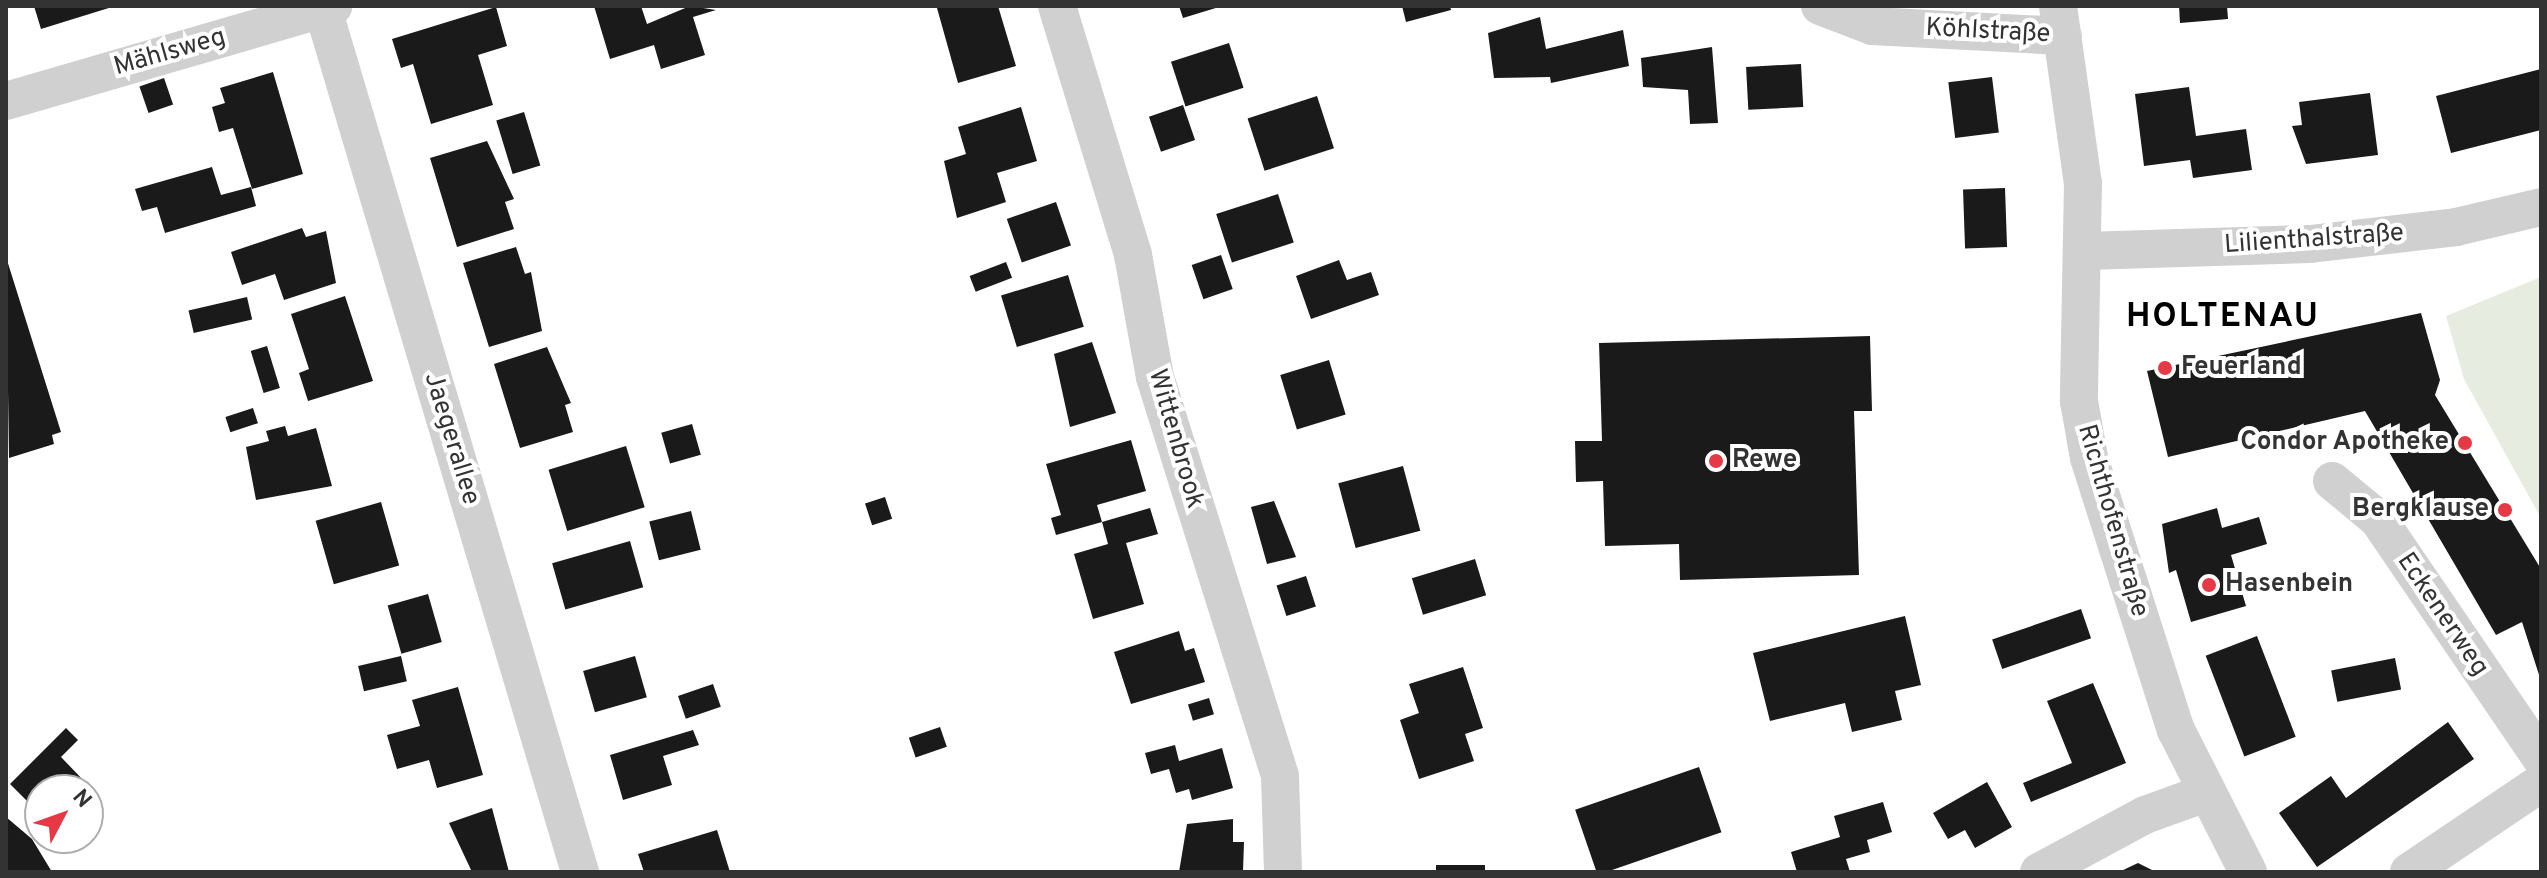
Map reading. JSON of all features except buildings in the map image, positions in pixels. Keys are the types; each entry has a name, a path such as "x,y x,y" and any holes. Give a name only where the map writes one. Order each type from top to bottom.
{"street":[{"name":"Wittenbrook","path":"1057,6 1133,255 1155,377 1280,776 1283,872"},
{"name":"Köhlstraße","path":"1820,6 1872,26 2061,21"},
{"name":"Mählsweg","path":"6,101 326,7"},
{"name":"Jaegerallee","path":"326,7 580,872"},
{"name":"Richthofenstraße","path":"2061,21 2085,251 2079,401 2089,458 2203,794 2248,872"},
{"name":"Lilienthalstraße","path":"2085,251 2310,244 2456,227 2541,207"},
{"name":"Eckenerweg","path":"2332,481 2378,519 2541,758"},
{"path":"2409,872 2541,783"},
{"path":"2039,872 2203,794"}],"shaded area":[{"path":"2541,277 2541,518 2464,379 2446,316"}],"place":[{"name":"Feuerland","path":"2165,368"},
{"name":"Condor Apotheke","path":"2465,443"},
{"name":"Rewe","path":"1716,461"},
{"name":"Bergklause","path":"2505,510"},
{"name":"Hasenbein","path":"2209,585"}],"district":[{"name":"HOLTENAU","path":"2223,318"}]}
